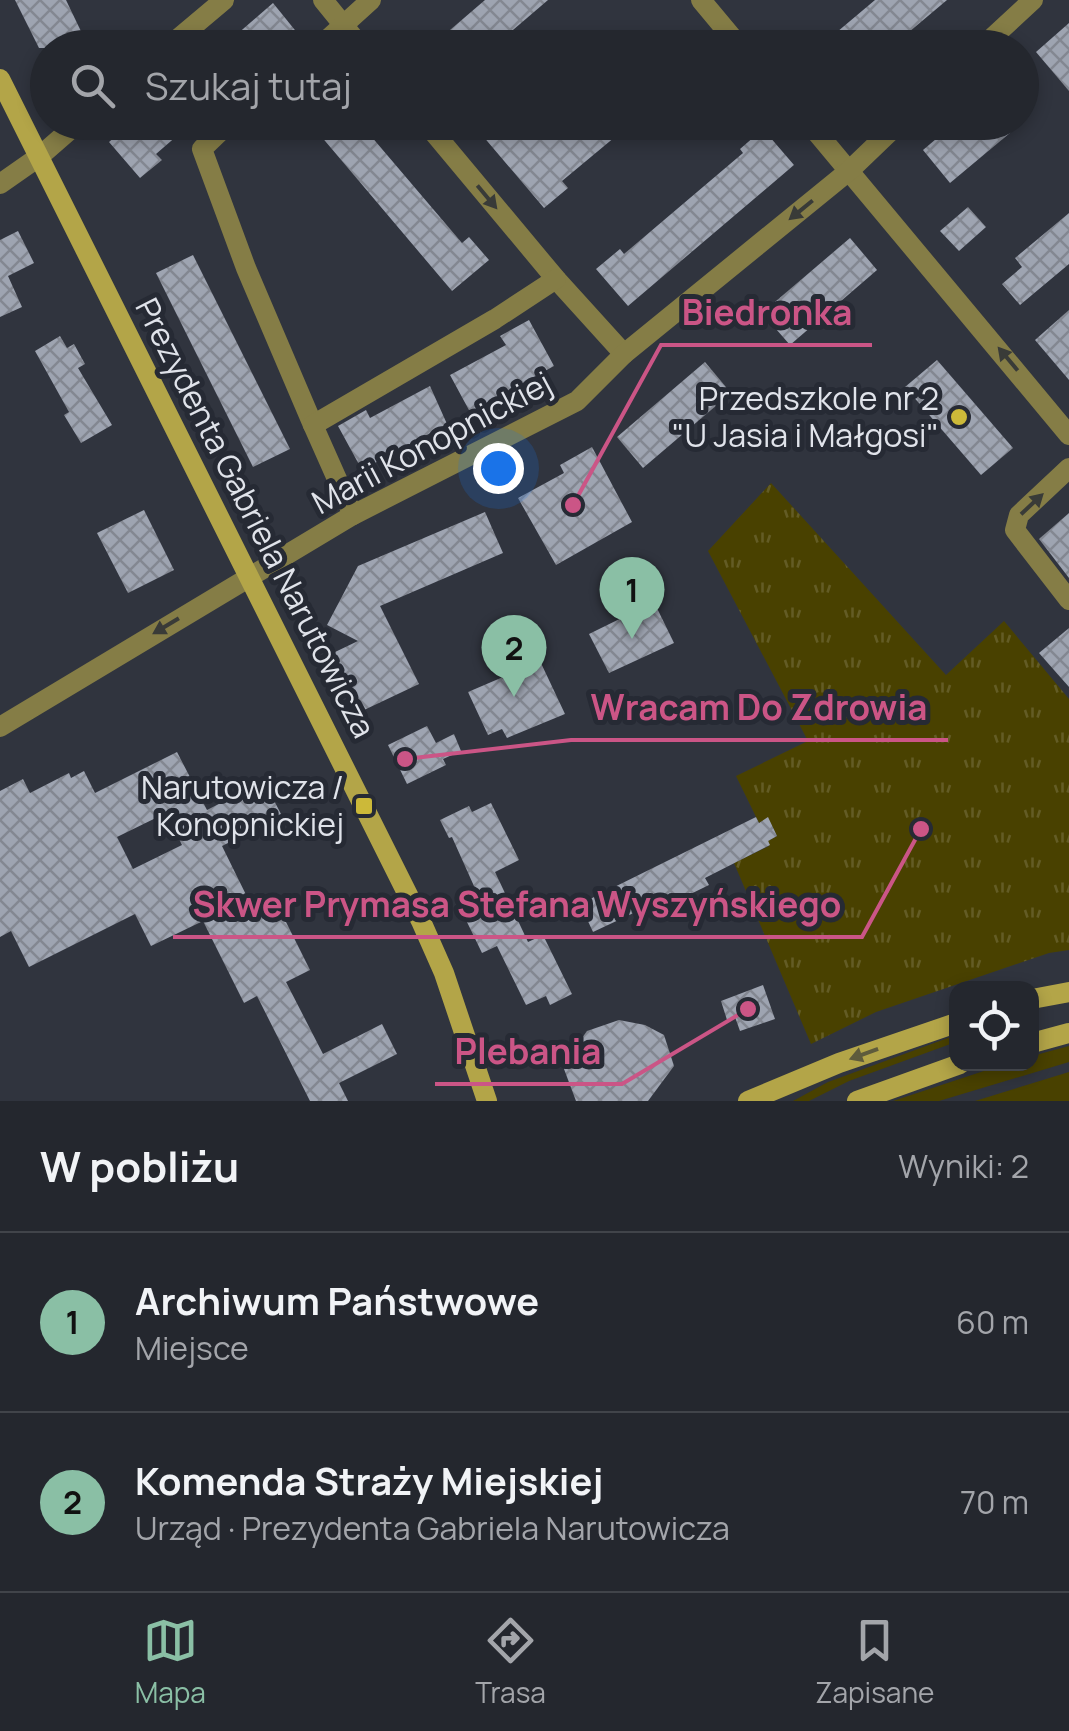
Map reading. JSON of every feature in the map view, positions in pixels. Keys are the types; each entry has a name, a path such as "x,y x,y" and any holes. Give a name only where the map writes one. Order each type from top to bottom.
{"street":[{"path":"188,30 224,0"},
{"path":"323,0 347,30"},
{"path":"338,30 371,0"},
{"path":"701,0 726,30"},
{"path":"1000,30 1032,0"},
{"name":"Prezydenta Gabriela Narutowicza","path":"0,79 30,137"},
{"name":"Prezydenta Gabriela Narutowicza","path":"32,140 422,921 444,973 487,1101"},
{"path":"0,184 58,140"},
{"path":"211,140 202,149 246,268 353,516"},
{"path":"440,140 624,354"},
{"path":"824,140 1069,435"},
{"name":"Marii Konopnickiej","path":"0,727 353,516 577,401 624,354 850,170 881,140"},
{"path":"313,425 556,279"},
{"path":"1069,468 1019,515 1015,530 1069,600"},
{"path":"1039,998 1069,992"},
{"path":"748,1101 949,1025"},
{"path":"1039,1040 1069,1033"},
{"path":"857,1101 949,1068"}],"green space":[{"path":"771,483 946,675 1004,621 1069,699 1069,950 967,981 949,981 949,987 876,1012 811,1044 734,863 769,846 768,841 777,836 768,818 759,823 736,776 808,741 708,551"},
{"path":"949,1038 949,1045 849,1081 809,1101 793,1101 828,1082"},
{"path":"1069,1046 1069,1062 1039,1071 1039,1054"},
{"path":"984,1071 1039,1071 939,1101 893,1101"},
{"path":"1069,1072 1069,1101 975,1101"}],"building":[{"path":"15,0 66,0 80,30 30,30"},
{"path":"485,0 548,0 513,30 450,30"},
{"path":"875,0 947,0 911,30 839,30"},
{"path":"273,3 295,30 242,30"},
{"path":"1069,23 1069,91 1039,56 1039,49"},
{"path":"172,140 156,154 162,160 140,178 109,142"},
{"path":"324,140 374,140 462,243 469,237 489,260 452,291"},
{"path":"486,140 611,140 562,181 568,188 544,208"},
{"path":"750,140 772,140 794,165 628,306 596,269 620,249 624,254 743,153 740,149"},
{"path":"935,140 1001,140 950,183 923,150"},
{"path":"968,207 986,227 959,251 940,231"},
{"path":"1069,213 1069,264 1020,305 1002,284 1022,267 1015,258"},
{"path":"18,231 34,263 8,276 22,307 0,317 0,240"},
{"path":"850,238 877,270 790,345 762,313"},
{"path":"193,255 290,449 253,467 156,273"},
{"path":"1069,310 1069,380 1035,340"},
{"path":"529,320 554,366 470,412 450,375 506,345 500,336"},
{"path":"60,336 67,348 74,344 85,364 78,368 112,425 81,443 64,415 69,412 35,351"},
{"name":"Przedszkole nr 2 \"U Jasia i Małgosi\"","path":"937,360 1013,448 981,475 905,387"},
{"path":"705,362 731,393 643,468 617,437"},
{"path":"430,386 447,424 362,470 338,426 366,410 370,418"},
{"path":"592,447 632,522 556,565 518,498 564,473 560,465"},
{"path":"144,510 174,570 128,593 97,533"},
{"path":"485,512 503,553 380,606 419,684 362,711 333,653 358,641 327,625 358,566"},
{"path":"1069,513 1069,578 1039,539"},
{"path":"654,602 674,643 609,673 589,634"},
{"path":"1069,628 1069,687 1039,653"},
{"path":"540,661 565,714 507,738 502,729 488,735 468,692"},
{"path":"427,726 436,743 454,734 461,751 443,759 446,765 407,784 388,745"},
{"path":"177,752 207,810 264,781 282,816 222,846 255,913 276,902 310,970 286,982 323,1054 382,1024 397,1054 339,1083 348,1101 310,1101 257,996 244,1003 203,921 151,946 135,914 29,967 11,931 0,937 0,791 23,779 30,793 69,773 71,778 84,771 95,793","holes":["166,813 182,845 133,869 117,837"]},
{"path":"491,803 519,860 495,872 528,942 543,935 572,994 550,1005 546,996 526,1005 497,946 482,953 466,920 468,911 482,904 452,837 449,838 440,820 469,806 472,812"},
{"path":"756,817 759,823 768,817 777,836 768,841 770,845 705,878 709,885 660,909 657,902 593,932 580,904"},
{"path":"763,985 775,1019 740,1031 735,1017 727,1020 721,1001"},
{"path":"619,1020 645,1025 664,1035 674,1066 648,1101 576,1101 564,1069 572,1052 587,1031"}],"place":[{"name":"Przedszkole nr 2 \"U Jasia i Małgosi\"","path":"959,417"},
{"name":"Biedronka","path":"573,505"},
{"name":"Archiwum Państwowe","path":"632,639"},
{"name":"Komenda Straży Miejskiej","path":"514,697"},
{"name":"Wracam Do Zdrowia","path":"405,759"},
{"name":"Narutowicza / Konopnickiej","path":"364,806"},
{"name":"Skwer Prymasa Stefana Wyszyńskiego","path":"921,829"},
{"name":"Plebania","path":"748,1009"}]}
